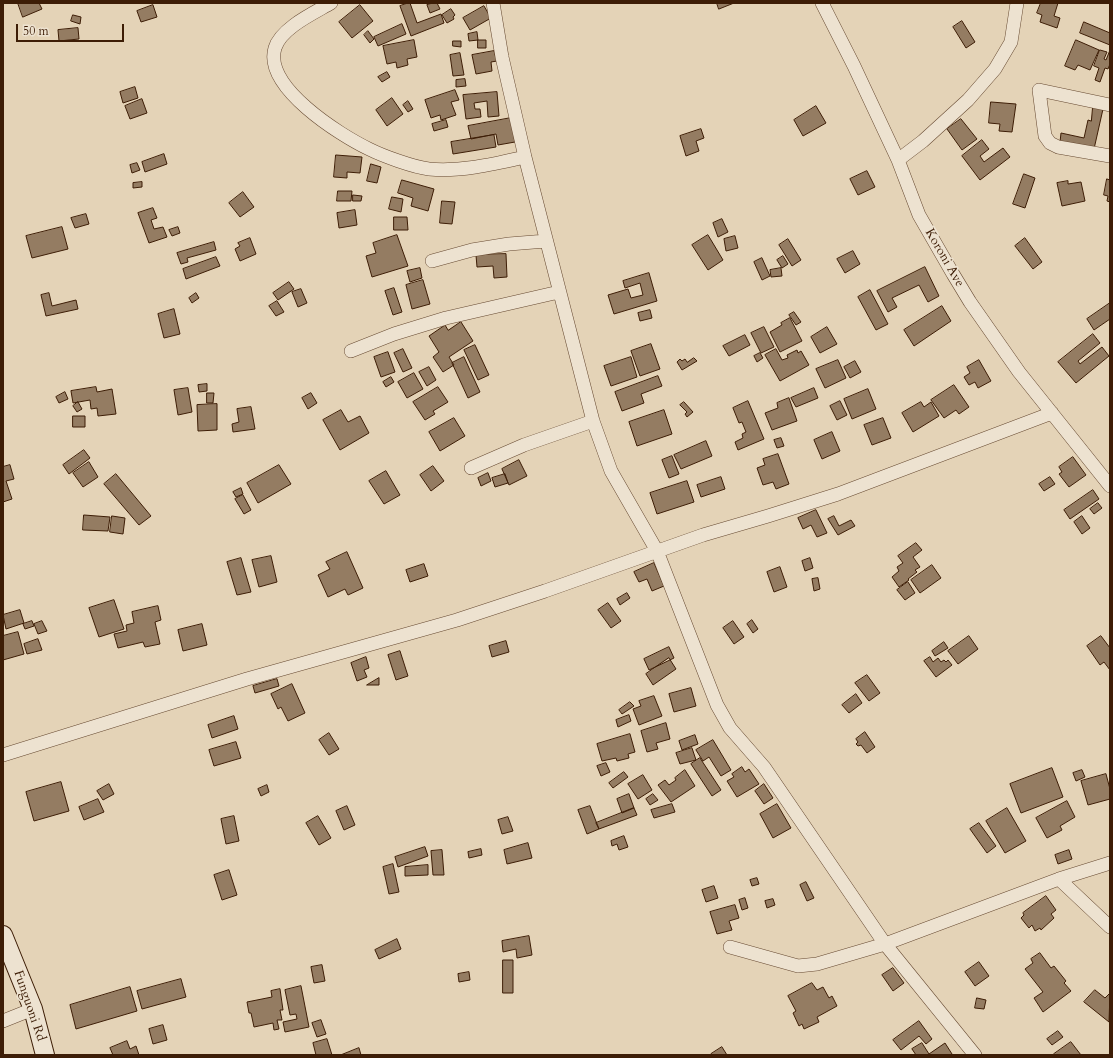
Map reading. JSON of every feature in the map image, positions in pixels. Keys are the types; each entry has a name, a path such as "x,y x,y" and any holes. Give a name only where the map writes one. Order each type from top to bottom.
{"street":[{"path":"331,3 301,20 282,36 275,48 274,58 277,74 286,87 309,110 354,141 370,150 428,168 447,170 470,168 525,157"},
{"path":"493,3 502,57 525,157 559,292 569,325 592,421 611,472 657,551 708,683 723,717 730,728 764,767 885,944 975,1055"},
{"name":"Koroni Ave","path":"822,3 854,66 898,160 919,215 970,302 1019,372 1110,486"},
{"path":"898,160 923,141 968,100 995,69 1011,42 1017,3"},
{"path":"1110,105 1039,90 1045,136 1050,143 1058,147 1110,156"},
{"path":"432,261 472,250 509,244 546,241"},
{"path":"351,351 394,334 446,318 559,292"},
{"path":"3,755 247,679 457,620 545,591 703,535 838,494 1052,413"},
{"path":"470,468 524,445 592,421"},
{"path":"730,947 798,966 816,964 885,944 1059,879 1110,863"},
{"path":"1059,879 1110,927"},
{"name":"Funguoni Rd","path":"3,936 33,1009 45,1055"},
{"path":"3,1022 33,1009"}],"building":[{"path":"18,3 39,3 42,9 23,17"},
{"path":"410,3 417,23 441,14 444,23 411,36 400,6"},
{"path":"437,3 440,9 430,13 427,5"},
{"path":"717,3 734,3 719,9"},
{"path":"1041,3 1058,3 1054,16 1060,18 1057,28 1040,22 1042,15 1037,13"},
{"path":"153,5 157,17 141,22 137,11"},
{"path":"360,5 373,21 352,38 339,22"},
{"path":"484,6 491,18 470,30 463,18"},
{"path":"451,9 455,15 453,17 454,19 447,23 442,15"},
{"path":"73,15 81,17 80,24 71,21"},
{"path":"962,21 975,42 966,48 953,27"},
{"path":"1084,22 1110,33 1110,45 1080,33"},
{"path":"402,24 406,34 378,46 374,37"},
{"path":"78,28 79,39 59,41 58,30"},
{"path":"368,31 374,39 370,43 364,35"},
{"path":"477,32 478,40 469,41 468,34"},
{"path":"414,40 417,57 407,59 408,65 397,68 396,62 387,64 383,46"},
{"path":"478,40 486,40 486,48 478,48"},
{"path":"1076,40 1099,50 1090,70 1078,65 1075,70 1065,66"},
{"path":"453,41 461,41 461,47 453,46"},
{"path":"1100,50 1107,52 1104,59 1106,60 1110,50 1110,64 1108,69 1105,68 1100,82 1095,80 1099,68 1094,66"},
{"path":"494,51 497,61 491,62 492,71 476,74 472,55"},
{"path":"460,53 464,75 453,76 450,55"},
{"path":"387,72 390,77 382,82 378,77"},
{"path":"465,79 466,86 456,87 456,80"},
{"path":"135,87 138,98 123,103 120,92"},
{"path":"455,90 459,100 451,102 456,115 441,120 440,115 431,118 425,100"},
{"path":"497,92 499,116 488,117 487,101 474,103 475,109 480,109 481,117 466,119 463,95"},
{"path":"392,98 403,114 387,126 376,110"},
{"path":"142,99 147,113 130,119 125,106"},
{"path":"408,101 413,109 408,112 403,105"},
{"path":"991,102 1016,104 1012,132 999,131 1000,124 989,123"},
{"path":"816,106 826,123 803,136 794,120"},
{"path":"1093,107 1103,109 1094,149 1060,142 1061,133 1084,138 1088,120 1091,121"},
{"path":"511,118 515,142 498,145 496,134 471,139 468,126"},
{"path":"961,119 977,139 962,150 947,129"},
{"path":"446,120 448,127 434,131 432,124"},
{"path":"701,129 704,138 696,141 699,151 686,156 680,136"},
{"path":"494,135 496,147 453,154 451,142"},
{"path":"982,140 989,149 980,156 984,162 1003,148 1010,157 980,180 962,156"},
{"path":"164,154 167,164 145,172 142,162"},
{"path":"336,155 362,157 360,173 347,172 347,178 334,177"},
{"path":"137,163 140,170 132,173 130,165"},
{"path":"371,164 381,167 377,183 367,181"},
{"path":"867,171 875,187 858,195 850,179"},
{"path":"1024,174 1035,178 1025,208 1013,204"},
{"path":"1107,179 1110,180 1110,202 1107,201 1108,196 1104,195"},
{"path":"402,180 434,189 428,211 411,206 413,198 398,193"},
{"path":"1068,181 1068,184 1081,182 1085,201 1062,206 1057,183"},
{"path":"142,182 142,187 133,188 133,183"},
{"path":"338,191 352,191 351,201 337,201"},
{"path":"243,192 254,207 240,217 229,203"},
{"path":"353,195 362,196 361,201 353,201"},
{"path":"392,197 403,199 401,212 389,209"},
{"path":"442,201 455,202 452,224 440,223"},
{"path":"153,208 157,218 151,220 154,229 163,227 167,237 149,243 138,213"},
{"path":"355,210 357,225 339,228 337,213"},
{"path":"86,214 89,224 75,228 71,218"},
{"path":"394,217 407,217 408,230 394,230"},
{"path":"722,219 728,232 718,237 713,223"},
{"path":"62,227 68,249 32,258 26,236"},
{"path":"178,227 180,233 172,236 169,230"},
{"path":"397,235 408,266 372,277 366,256 376,253 373,243"},
{"path":"708,235 723,260 708,270 692,245"},
{"path":"735,236 738,248 726,251 724,239"},
{"path":"250,238 256,254 240,261 235,249 240,246 238,243"},
{"path":"1025,238 1042,262 1033,269 1015,246"},
{"path":"788,239 801,260 792,266 779,245"},
{"path":"214,242 216,250 187,258 188,262 181,264 177,253"},
{"path":"853,251 860,264 845,273 837,259"},
{"path":"506,254 507,277 494,278 493,266 477,267 476,255"},
{"path":"783,256 788,264 782,268 777,260"},
{"path":"216,257 220,266 186,279 183,269"},
{"path":"762,258 770,276 762,280 754,262"},
{"path":"925,267 939,296 928,302 919,285 892,298 897,307 888,312 877,291"},
{"path":"420,268 422,278 410,282 407,271"},
{"path":"781,268 782,276 771,277 770,270"},
{"path":"649,273 657,301 614,314 608,295 628,289 631,298 643,295 640,283 625,288 623,281"},
{"path":"423,280 430,304 412,309 406,285"},
{"path":"289,282 294,289 278,300 273,293"},
{"path":"394,288 402,312 393,315 385,291"},
{"path":"301,289 307,303 298,307 292,292"},
{"path":"870,290 888,324 876,330 858,297"},
{"path":"49,293 52,306 76,300 78,309 46,316 41,295"},
{"path":"196,293 199,298 192,303 189,298"},
{"path":"277,301 284,312 276,316 269,306"},
{"path":"1110,303 1110,319 1094,330 1087,319"},
{"path":"942,306 951,321 914,346 904,330"},
{"path":"174,309 180,334 164,338 158,314"},
{"path":"650,310 652,318 640,321 638,313"},
{"path":"794,312 801,322 796,325 789,315"},
{"path":"790,318 802,341 780,352 770,332"},
{"path":"461,322 473,341 449,357 454,365 443,372 433,357 439,352 429,336 445,325 448,330"},
{"path":"764,327 774,347 761,353 751,333"},
{"path":"827,327 837,344 820,353 811,337"},
{"path":"1093,334 1100,343 1078,361 1080,364 1102,347 1109,356 1076,383 1058,362"},
{"path":"745,335 750,345 729,356 723,346"},
{"path":"651,344 660,369 640,376 631,351"},
{"path":"475,345 489,375 478,380 464,350"},
{"path":"403,349 412,368 403,372 394,353"},
{"path":"776,349 782,360 788,358 787,355 797,350 798,353 801,351 809,365 780,381 765,355"},
{"path":"388,352 395,372 381,377 374,357"},
{"path":"760,353 763,358 757,362 754,356"},
{"path":"464,357 480,392 468,398 452,363"},
{"path":"631,357 637,377 611,386 604,366"},
{"path":"694,358 697,361 682,370 677,362 680,359 682,361 685,359 687,362"},
{"path":"838,360 846,378 825,388 816,369"},
{"path":"979,360 991,381 978,388 975,382 969,385 964,377 970,373 967,367"},
{"path":"855,361 861,372 850,378 844,367"},
{"path":"429,367 436,380 427,386 419,372"},
{"path":"414,373 423,389 407,398 398,382"},
{"path":"658,376 662,386 641,394 644,403 622,411 615,392"},
{"path":"391,377 394,382 386,387 383,382"},
{"path":"207,384 207,391 199,392 198,385"},
{"path":"954,385 969,407 959,414 956,410 944,418 931,400"},
{"path":"96,387 97,392 112,389 116,414 98,416 97,408 91,409 90,400 73,403 71,391"},
{"path":"438,387 448,402 433,411 435,414 425,420 413,402"},
{"path":"188,388 192,412 178,415 174,390"},
{"path":"814,388 818,398 796,407 791,398"},
{"path":"868,389 876,409 852,419 844,399"},
{"path":"65,392 68,399 59,403 56,397"},
{"path":"207,393 214,393 213,403 207,403"},
{"path":"311,393 317,403 308,409 302,398"},
{"path":"789,398 797,421 772,430 765,413 778,408 777,403"},
{"path":"748,401 764,439 738,450 735,442 743,438 742,434 746,432 742,422 739,423 733,408"},
{"path":"840,401 847,415 837,420 830,406"},
{"path":"78,402 82,409 77,412 73,406"},
{"path":"684,402 693,412 687,417 685,414 687,412 680,405"},
{"path":"921,402 924,407 931,402 939,416 913,432 902,413"},
{"path":"217,404 217,430 198,431 197,405"},
{"path":"251,407 255,429 233,432 232,424 239,422 237,409"},
{"path":"341,410 348,422 360,416 369,433 340,450 323,420"},
{"path":"664,410 672,434 637,446 629,422"},
{"path":"73,416 85,416 85,427 73,427"},
{"path":"454,418 465,436 440,451 429,432"},
{"path":"883,418 891,438 872,445 864,425"},
{"path":"832,432 840,451 822,459 814,440"},
{"path":"781,438 784,446 777,448 774,440"},
{"path":"706,441 712,456 681,469 674,455"},
{"path":"84,450 90,458 69,474 63,465"},
{"path":"778,454 789,484 776,489 773,482 763,485 757,468 765,465 763,459"},
{"path":"672,456 679,474 669,478 662,460"},
{"path":"1073,457 1086,475 1069,487 1059,474 1062,472 1059,467"},
{"path":"519,460 527,476 509,485 502,469"},
{"path":"89,462 98,477 83,487 73,473"},
{"path":"10,465 14,479 6,481 12,499 3,502 3,467"},
{"path":"279,465 291,484 258,503 247,483"},
{"path":"433,466 444,481 431,491 420,475"},
{"path":"386,471 400,495 384,504 369,481"},
{"path":"488,473 491,481 481,486 478,478"},
{"path":"116,474 151,516 139,525 104,484"},
{"path":"505,474 508,483 495,487 492,478"},
{"path":"721,477 725,489 701,497 697,485"},
{"path":"1050,477 1055,484 1044,491 1039,484"},
{"path":"687,481 694,502 657,514 650,493"},
{"path":"241,488 243,494 236,497 233,492"},
{"path":"1093,490 1099,499 1070,519 1064,510"},
{"path":"243,495 251,510 244,514 235,499"},
{"path":"1098,503 1102,508 1094,514 1090,509"},
{"path":"816,510 827,533 817,537 811,525 803,529 798,518"},
{"path":"84,515 110,517 108,531 83,530"},
{"path":"112,516 125,518 123,534 110,532"},
{"path":"834,516 839,526 851,520 855,526 838,535 828,519"},
{"path":"1082,516 1090,528 1082,534 1074,522"},
{"path":"916,543 922,550 913,557 920,567 915,570 917,572 908,579 909,580 899,587 892,577 899,571 897,567 903,563 898,556"},
{"path":"347,552 363,588 348,595 345,589 328,597 318,575 330,569 326,562"},
{"path":"271,556 277,582 259,587 252,560"},
{"path":"241,558 251,592 237,595 227,562"},
{"path":"810,558 813,568 805,571 802,561"},
{"path":"654,563 664,586 652,591 647,579 639,582 634,572"},
{"path":"424,564 428,576 410,582 406,570"},
{"path":"932,565 941,578 920,593 911,580"},
{"path":"780,567 787,587 774,592 767,572"},
{"path":"818,578 820,589 814,591 812,579"},
{"path":"908,582 915,593 905,600 897,590"},
{"path":"627,593 630,598 620,605 617,599"},
{"path":"114,600 124,629 99,637 89,608"},
{"path":"608,603 621,621 611,628 598,610"},
{"path":"158,606 161,620 155,622 160,644 145,647 143,642 118,648 114,634 127,631 126,625 134,623 132,612"},
{"path":"20,610 24,623 6,629 3,615"},
{"path":"752,620 758,629 753,633 747,624"},
{"path":"32,621 34,626 25,629 23,624"},
{"path":"42,621 47,631 38,634 34,624"},
{"path":"733,621 744,637 734,644 723,628"},
{"path":"202,624 207,645 183,651 178,630"},
{"path":"18,632 24,654 3,660 3,636"},
{"path":"969,636 978,649 958,664 948,651"},
{"path":"1101,636 1110,648 1110,670 1104,662 1100,665 1087,646"},
{"path":"38,639 42,650 27,654 24,644"},
{"path":"506,641 509,652 492,657 489,646"},
{"path":"944,642 948,648 935,656 932,651"},
{"path":"669,647 674,658 649,670 644,659"},
{"path":"400,651 408,676 396,680 388,655"},
{"path":"366,657 369,668 364,670 367,677 357,681 351,663"},
{"path":"930,657 933,662 938,658 941,662 944,660 946,662 948,660 952,665 936,677 924,661"},
{"path":"669,658 676,669 653,685 646,674"},
{"path":"867,675 880,693 869,701 855,683"},
{"path":"379,678 379,685 367,685"},
{"path":"277,679 279,686 255,693 253,686"},
{"path":"292,684 305,713 288,721 281,707 278,709 271,694"},
{"path":"691,688 696,706 674,712 669,694"},
{"path":"856,694 862,703 849,713 842,705"},
{"path":"654,696 662,716 639,725 633,709 641,706 639,701"},
{"path":"630,702 634,706 622,714 619,710"},
{"path":"629,715 631,721 618,727 616,720"},
{"path":"234,716 238,729 212,738 208,725"},
{"path":"666,723 670,739 656,743 658,749 647,752 641,731"},
{"path":"865,732 875,747 867,753 861,745 858,746 856,744 858,742 856,739"},
{"path":"329,733 339,749 329,755 319,740"},
{"path":"630,734 635,752 628,754 629,758 617,761 616,758 602,761 597,744"},
{"path":"695,735 698,744 682,750 679,741"},
{"path":"713,740 731,770 721,776 709,757 703,761 696,750"},
{"path":"236,742 241,758 214,766 209,750"},
{"path":"692,748 696,760 680,764 676,753"},
{"path":"700,758 721,790 712,796 691,764"},
{"path":"606,763 610,772 601,776 597,766"},
{"path":"742,767 745,772 749,769 759,784 737,797 727,781 734,777 732,774"},
{"path":"1052,768 1063,797 1021,813 1010,784"},
{"path":"685,770 695,786 671,802 658,785 665,780 669,785"},
{"path":"1082,770 1085,777 1076,781 1073,773"},
{"path":"624,772 628,777 613,788 609,783"},
{"path":"1106,774 1110,789 1110,799 1088,805 1081,781"},
{"path":"643,775 652,790 638,799 628,784"},
{"path":"61,782 69,811 34,821 26,792"},
{"path":"109,784 114,794 103,800 97,791"},
{"path":"764,784 773,798 764,804 755,791"},
{"path":"267,785 269,792 261,796 258,789"},
{"path":"629,794 634,808 622,813 617,799"},
{"path":"653,794 658,800 650,805 646,799"},
{"path":"98,799 104,812 84,820 79,807"},
{"path":"1067,801 1075,817 1060,826 1062,830 1047,838 1036,818"},
{"path":"672,804 675,812 654,818 651,810"},
{"path":"777,804 791,828 773,838 760,814"},
{"path":"347,806 355,825 344,830 336,811"},
{"path":"590,806 599,829 587,834 578,810"},
{"path":"634,808 637,815 599,829 596,823"},
{"path":"1007,808 1026,841 1005,853 986,821"},
{"path":"234,816 239,841 226,844 221,819"},
{"path":"318,816 331,838 319,845 306,823"},
{"path":"508,817 513,831 502,834 498,820"},
{"path":"979,823 996,846 987,853 970,829"},
{"path":"624,836 628,847 619,850 617,844 612,846 611,841"},
{"path":"528,843 532,858 507,864 504,850"},
{"path":"425,847 428,856 398,867 395,857"},
{"path":"481,849 482,855 469,858 468,852"},
{"path":"442,850 444,875 433,875 431,851"},
{"path":"1069,850 1072,859 1058,864 1055,855"},
{"path":"393,864 399,892 389,894 383,867"},
{"path":"428,865 428,875 405,876 405,867"},
{"path":"229,870 237,895 222,900 214,875"},
{"path":"757,878 759,884 752,886 750,880"},
{"path":"806,882 814,898 807,901 800,885"},
{"path":"714,886 718,898 706,902 702,890"},
{"path":"1046,896 1056,910 1051,914 1054,918 1041,930 1040,928 1035,931 1032,925 1029,928 1021,918 1024,915 1023,913"},
{"path":"745,898 748,908 742,910 739,900"},
{"path":"773,899 775,905 767,908 765,901"},
{"path":"735,905 739,918 729,921 732,930 717,934 710,912"},
{"path":"529,936 532,955 517,958 516,949 503,952 502,941"},
{"path":"397,939 401,949 379,959 375,950"},
{"path":"1040,953 1051,968 1054,966 1066,981 1064,983 1071,991 1043,1012 1034,998 1043,992 1025,969 1033,963 1031,959"},
{"path":"503,960 513,960 513,993 503,993"},
{"path":"979,962 989,976 975,986 965,972"},
{"path":"322,965 325,981 314,983 311,967"},
{"path":"893,968 904,983 893,991 882,975"},
{"path":"469,972 470,980 459,982 458,974"},
{"path":"181,979 186,997 142,1009 137,991"},
{"path":"812,983 817,990 823,987 829,998 832,996 837,1006 817,1017 819,1022 804,1029 802,1024 799,1026 793,1013 796,1011 788,996"},
{"path":"301,986 309,1027 285,1032 283,1022 297,1019 296,1014 290,1015 285,990"},
{"path":"130,987 137,1011 76,1029 70,1005"},
{"path":"280,989 283,1010 280,1010 282,1020 277,1020 279,1029 274,1030 273,1023 254,1027 247,1002 272,997 271,991"},
{"path":"1095,990 1105,998 1110,993 1109,1022 1084,1002"},
{"path":"977,998 986,1000 984,1009 975,1008"},
{"path":"321,1020 326,1034 317,1037 312,1023"},
{"path":"919,1021 932,1039 926,1044 919,1036 901,1050 893,1040"},
{"path":"163,1025 167,1040 153,1044 149,1029"},
{"path":"1058,1031 1063,1037 1052,1045 1047,1039"},
{"path":"327,1039 332,1055 316,1055 313,1043"},
{"path":"127,1041 130,1049 136,1046 139,1055 113,1055 110,1048"},
{"path":"1071,1042 1081,1055 1054,1054"},
{"path":"922,1043 929,1054 945,1043 952,1054 916,1055 912,1049"},
{"path":"722,1047 727,1055 711,1055 711,1054"},
{"path":"359,1048 361,1055 341,1055"}]}
